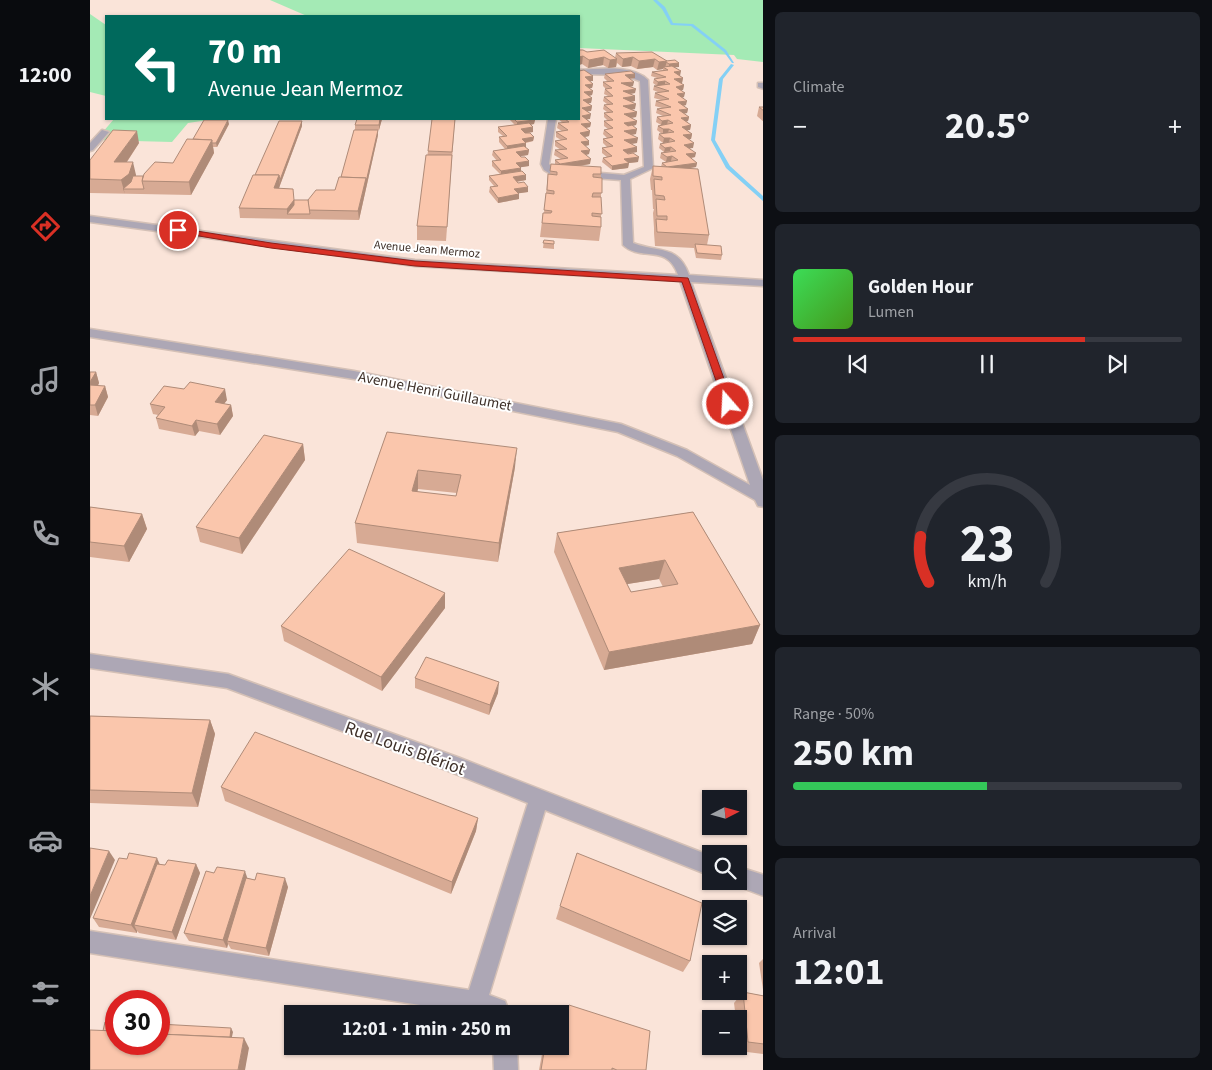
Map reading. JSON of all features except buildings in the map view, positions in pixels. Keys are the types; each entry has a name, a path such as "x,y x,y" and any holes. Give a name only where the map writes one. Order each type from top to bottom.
{"street":[{"path":"552,120 545,164 552,172 625,178 649,168 644,80 638,74 632,73 580,72"},
{"path":"90,148 105,132"},
{"path":"625,178 628,245 638,250 667,254 677,261 763,500"},
{"name":"Avenue Jean Mermoz","path":"90,219 415,263 763,283"},
{"name":"Avenue Henri Guillaumet","path":"90,333 354,375 621,428 682,452 763,500"},
{"name":"Rue Louis Blériot","path":"90,662 228,681 452,764 702,862"},
{"path":"476,1002 539,799"},
{"path":"747,880 763,886"},
{"path":"90,942 486,1005"},
{"path":"505,1055 506,1070"}],"green space":[{"path":"270,0 763,0 763,62 737,59 734,55 580,48 580,15 305,15"},
{"path":"90,14 105,24 105,96 90,92"},
{"path":"113,120 208,120 188,123 172,142 96,140"}],"waterway":[{"path":"655,0 664,8 672,24 692,25 725,51 733,62"},
{"path":"732,65 721,79 713,140 728,167 763,200"}],"route":[{"path":"178,230 271,245 415,263 685,280 728,404"}]}
